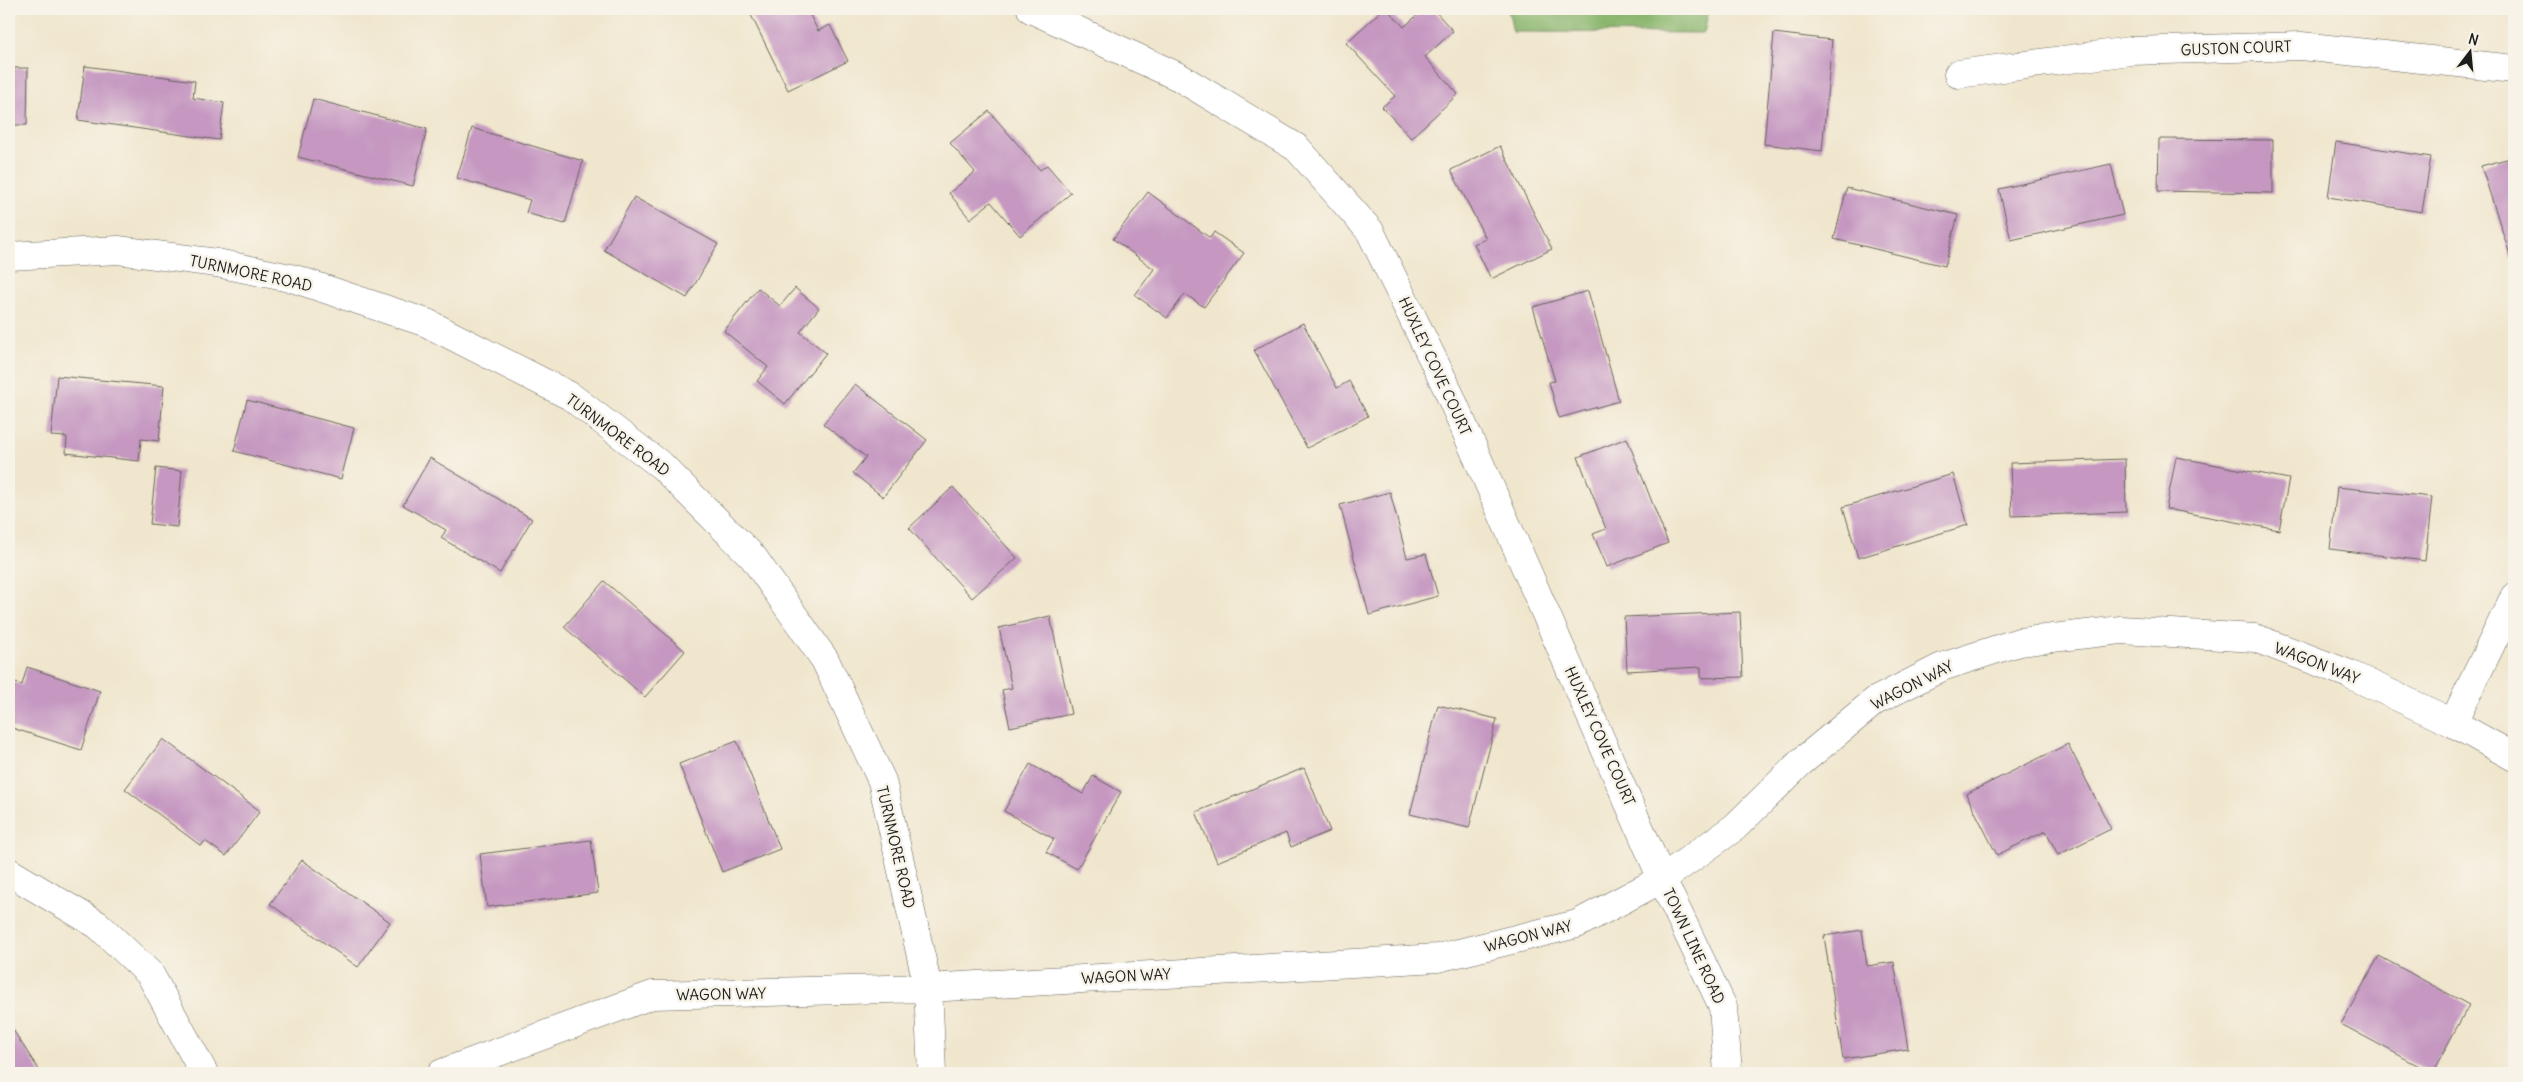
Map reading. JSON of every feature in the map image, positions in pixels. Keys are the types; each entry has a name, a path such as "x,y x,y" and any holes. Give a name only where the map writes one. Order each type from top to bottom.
{"street":[{"name":"HUXLEY COVE COURT","path":"1031,9 1179,77 1296,148 1370,231 1446,386 1662,879"},
{"name":"GUSTON COURT","path":"1958,74 2130,52 2301,46 2514,69"},
{"name":"TURNMORE ROAD","path":"9,256 118,250 217,263 295,279 435,327 570,396 662,466 753,557 825,660 882,781 928,988 932,1073"},
{"path":"2453,722 2514,597"},
{"name":"WAGON WAY","path":"442,1073 652,996 928,988 1438,958 1577,924 1662,879 1735,826 1800,763 1875,701 1942,667 2019,642 2121,630 2255,638 2349,674 2453,722 2514,757"},
{"path":"9,872 98,925 150,974 204,1073"},
{"name":"TOWN LINE ROAD","path":"1662,879 1723,1007 1728,1073"}],"green space":[{"path":"1508,9 1709,9 1704,33 1513,32"}],"building":[{"path":"748,9 807,9 818,31 830,25 848,61 788,90"},
{"path":"1383,9 1387,9 1404,27 1424,9 1433,9 1453,31 1425,57 1458,94 1411,138 1382,107 1395,96 1346,43"},
{"path":"1774,33 1832,40 1822,151 1764,144"},
{"path":"85,66 195,81 193,98 224,103 219,140 78,120"},
{"path":"9,68 28,68 27,125 9,125"},
{"path":"313,99 427,129 413,186 298,157"},
{"path":"989,111 1040,170 1047,165 1071,193 1020,236 991,202 970,219 949,193 975,172 950,143"},
{"path":"472,128 583,161 565,224 526,213 530,200 457,178"},
{"path":"2159,139 2273,140 2273,193 2158,191"},
{"path":"2336,142 2431,157 2422,212 2328,197"},
{"path":"1500,146 1552,249 1491,279 1474,244 1486,239 1451,170"},
{"path":"2514,157 2514,257 2511,258 2481,166"},
{"path":"2111,164 2123,215 2011,240 1999,189"},
{"path":"1847,188 1958,215 1945,266 1834,239"},
{"path":"1148,192 1210,238 1214,232 1244,253 1204,307 1185,294 1167,318 1135,295 1154,269 1113,239"},
{"path":"634,197 718,244 687,298 604,250"},
{"path":"758,288 780,306 795,288 819,308 800,332 826,353 785,404 757,381 768,367 724,331"},
{"path":"1588,291 1619,401 1559,418 1549,382 1555,381 1533,307"},
{"path":"1303,323 1337,388 1349,381 1368,416 1307,448 1254,350"},
{"path":"57,376 164,386 159,441 141,439 139,461 66,453 67,437 51,436"},
{"path":"855,384 927,440 883,497 853,473 866,457 823,424"},
{"path":"247,400 354,428 341,479 234,451"},
{"path":"1627,438 1668,543 1607,567 1593,534 1606,529 1578,457"},
{"path":"2176,457 2289,479 2279,530 2166,509"},
{"path":"430,458 532,519 500,573 441,538 446,530 403,505"},
{"path":"2125,459 2126,512 2012,516 2010,463"},
{"path":"156,468 182,471 177,527 150,524"},
{"path":"1953,474 1968,525 1858,558 1843,507"},
{"path":"953,487 1017,558 972,598 909,528"},
{"path":"2337,487 2432,497 2425,561 2330,549"},
{"path":"1390,492 1407,558 1426,554 1438,596 1369,615 1340,505"},
{"path":"604,581 685,651 645,697 564,627"},
{"path":"1740,612 1743,677 1701,678 1701,667 1627,671 1624,617"},
{"path":"1050,616 1071,714 1010,727 1002,690 1012,688 999,628"},
{"path":"27,667 100,691 81,750 9,727 9,681 22,685"},
{"path":"1438,705 1497,719 1469,828 1410,814"},
{"path":"163,739 260,811 226,856 205,841 201,846 125,789"},
{"path":"737,741 780,849 722,872 679,764"},
{"path":"2068,744 2111,829 2058,855 2046,831 1997,855 1966,794"},
{"path":"1030,764 1083,794 1093,776 1121,792 1077,869 1046,852 1054,839 1004,811"},
{"path":"1304,768 1330,831 1291,847 1286,833 1217,862 1196,812"},
{"path":"591,840 598,893 487,907 480,854"},
{"path":"302,860 390,922 358,967 270,904"},
{"path":"1862,930 1867,966 1894,962 1908,1049 1843,1059 1824,936"},
{"path":"2379,956 2469,1005 2432,1073 2341,1024"},
{"path":"11,1027 41,1073 9,1073 9,1028"}]}
